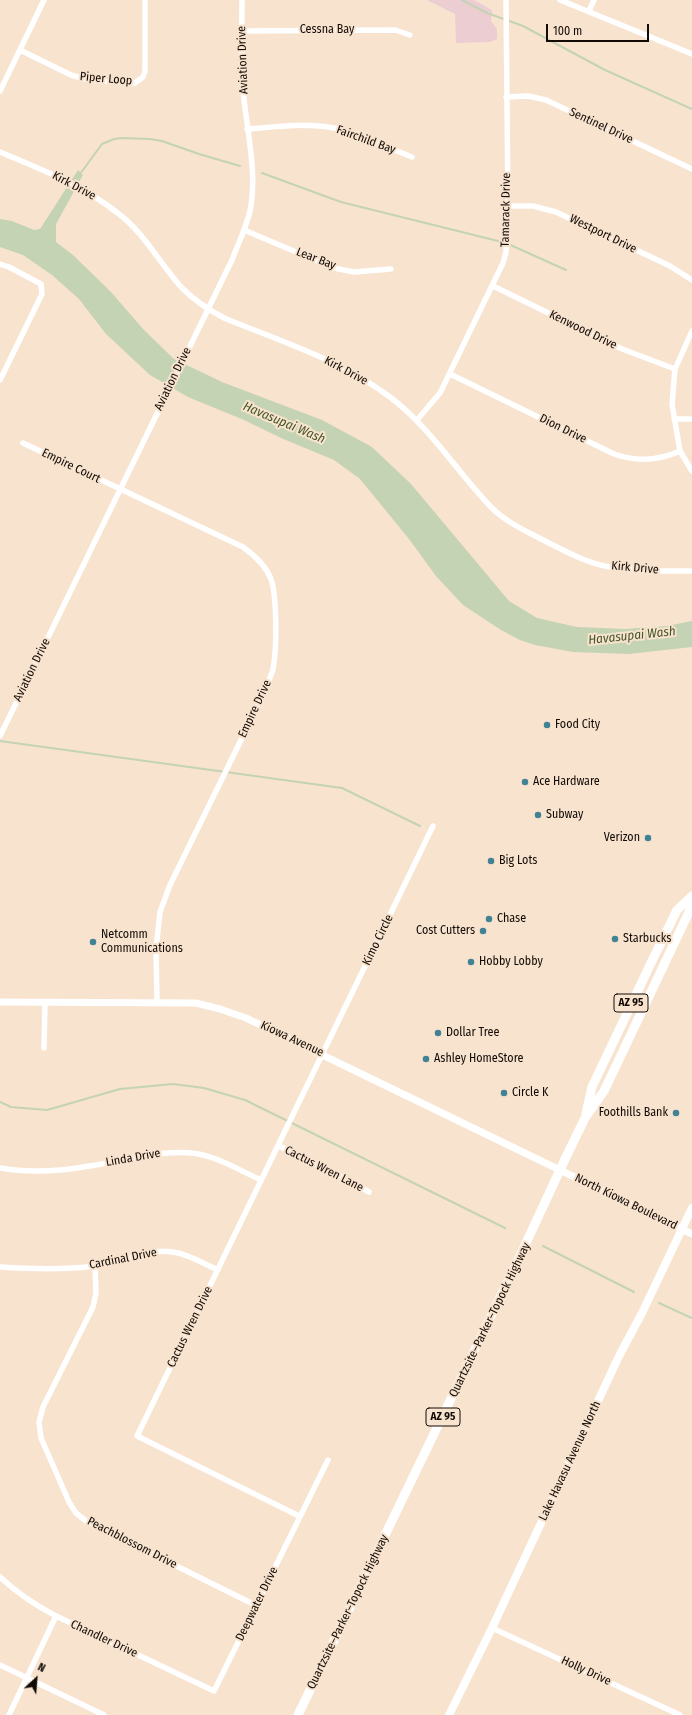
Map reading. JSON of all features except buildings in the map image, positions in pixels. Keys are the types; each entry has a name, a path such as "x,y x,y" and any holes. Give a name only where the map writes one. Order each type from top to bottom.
{"highway":[{"name":"Quartzsite–Parker–Topock Highway","path":"585,1118 592,1086 651,963 677,910 692,896"},
{"name":"Quartzsite–Parker–Topock Highway","path":"298,1715 514,1270 585,1118 604,1091 689,912 692,896"}],"main road":[{"name":"Lake Havasu Avenue North","path":"449,1715 492,1628 619,1356 642,1313 692,1208"}],"street":[{"path":"0,91 44,0"},
{"name":"Piper Loop","path":"20,50 71,75 89,80 135,83 143,77 145,71 145,0"},
{"name":"Aviation Drive","path":"0,736 232,260 244,230 250,211 252,169 243,87 242,0"},
{"name":"Tamarack Drive","path":"417,420 440,392 450,374 503,263 506,252 508,206 506,0"},
{"path":"560,0 692,54"},
{"path":"589,11 594,0"},
{"name":"Cessna Bay","path":"242,31 395,30 410,35"},
{"name":"Sentinel Drive","path":"506,97 528,96 546,100 692,169"},
{"name":"Fairchild Bay","path":"247,129 307,124 329,127 351,133 412,157"},
{"name":"Kirk Drive","path":"0,152 74,184 120,214 147,242 183,288 207,309 224,318 332,363 369,383 390,398 417,420 493,509 516,527 571,554 596,564 632,570 692,571"},
{"name":"Westport Drive","path":"508,206 533,206 556,212 670,266 692,280"},
{"name":"Lear Bay","path":"244,230 334,268 354,272 391,269"},
{"path":"0,264 9,266 40,284 42,294 0,380"},
{"name":"Kenwood Drive","path":"492,286 622,349 675,369"},
{"path":"692,331 675,369 672,404 680,451 692,471"},
{"name":"Dion Drive","path":"450,374 620,456 637,460 650,460 671,455 680,451"},
{"path":"674,420 692,419"},
{"name":"Empire Court","path":"23,443 120,489"},
{"name":"Empire Drive","path":"120,489 242,548 253,555 271,579 274,597 275,649 273,668 266,689 170,885 160,912 156,949 157,1002"},
{"name":"Kimo Circle","path":"323,1054 433,826"},
{"name":"Kiowa Avenue","path":"0,1002 196,1003 220,1009 246,1018 323,1054 560,1170"},
{"path":"44,1048 45,1002"},
{"name":"Cactus Wren Drive","path":"299,1516 137,1436 323,1054"},
{"name":"Cactus Wren Lane","path":"279,1146 327,1169 369,1192"},
{"name":"Linda Drive","path":"0,1168 56,1171 166,1153 192,1153 212,1158 261,1180"},
{"name":"North Kiowa Boulevard","path":"560,1170 692,1234"},
{"name":"Cardinal Drive","path":"0,1267 41,1269 95,1266 156,1252 173,1252 186,1255 218,1270"},
{"name":"Peachblossom Drive","path":"95,1266 96,1293 93,1307 43,1407 39,1422 41,1438 69,1502 76,1513 86,1521 257,1606"},
{"name":"Deepwater Drive","path":"214,1691 257,1606 299,1516 328,1460"},
{"name":"Chandler Drive","path":"0,1577 12,1588 33,1603 56,1616 214,1691"},
{"path":"9,1715 56,1616"},
{"name":"Holly Drive","path":"492,1628 680,1715"},
{"path":"0,1665 104,1715"}],"shaded area":[{"path":"427,0 474,0 492,10 491,21 497,29 497,39 490,42 456,43 455,14"}],"water":[{"name":"Havasupai Wash","path":"78,170 83,175 56,224 56,242 73,255 111,292 144,330 174,359 222,382 322,420 372,447 411,484 509,601 537,618 577,627 625,629 667,626 692,621 692,647 629,654 573,652 535,645 520,640 501,630 463,605 436,576 409,539 360,479 334,460 188,397 150,375 106,334 79,299 52,275 23,255 0,247 0,219 12,221 34,230 40,229"}],"waterway":[{"path":"462,0 487,13 523,26 605,70 692,109"},
{"path":"80,174 102,144 121,138 162,141 240,166"},
{"path":"262,173 341,202 506,243 566,270"},
{"path":"0,741 342,788 420,826"},
{"path":"0,1102 11,1107 47,1110 120,1089 173,1084 204,1088 245,1100 505,1228"},
{"path":"543,1246 634,1292"},
{"path":"659,1303 692,1318"}],"place":[{"name":"Food City","path":"547,725"},
{"name":"Ace Hardware","path":"525,782"},
{"name":"Subway","path":"538,815"},
{"name":"Verizon","path":"648,838"},
{"name":"Big Lots","path":"491,861"},
{"name":"Chase","path":"489,919"},
{"name":"Cost Cutters","path":"483,931"},
{"name":"Starbucks","path":"615,939"},
{"name":"Netcomm Communications","path":"93,942"},
{"name":"Hobby Lobby","path":"471,962"},
{"name":"Dollar Tree","path":"438,1033"},
{"name":"Ashley HomeStore","path":"426,1059"},
{"name":"Circle K","path":"504,1093"},
{"name":"Foothills Bank","path":"676,1113"}]}
